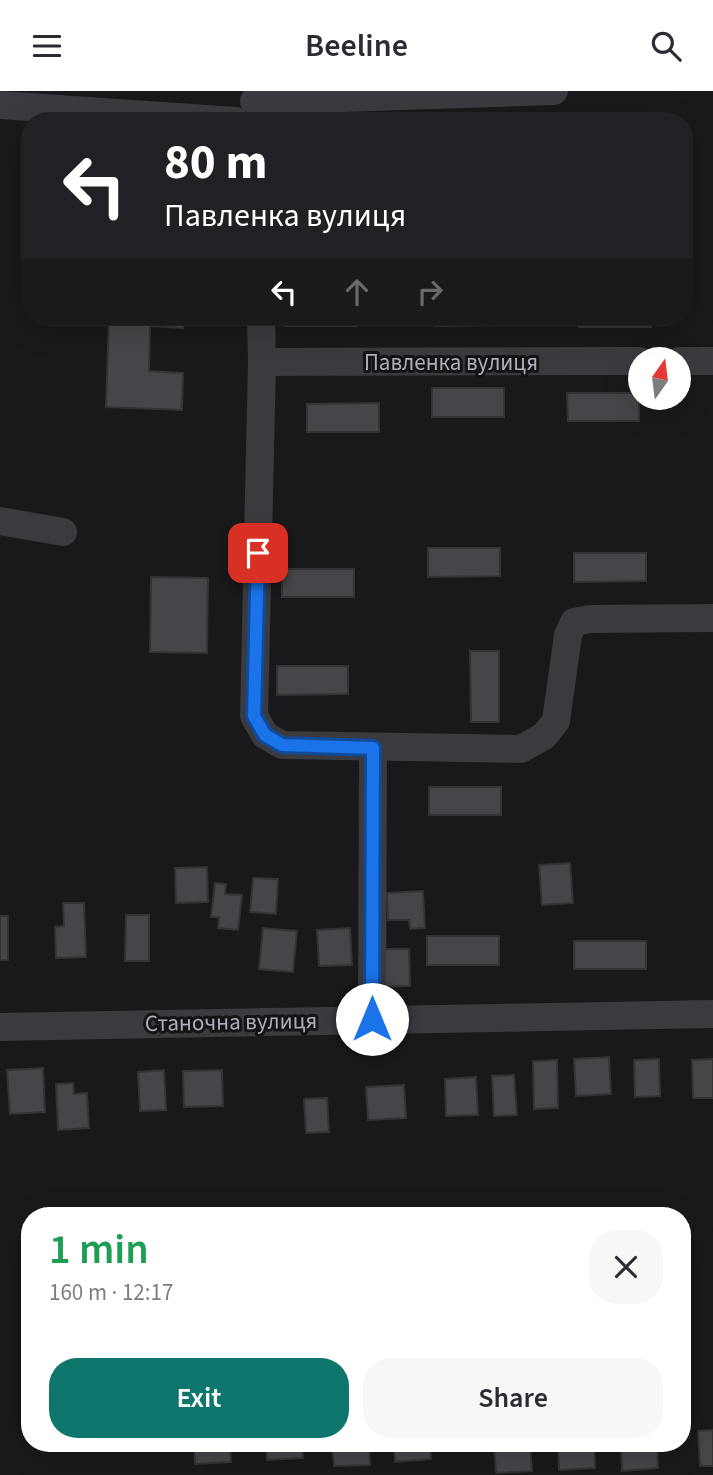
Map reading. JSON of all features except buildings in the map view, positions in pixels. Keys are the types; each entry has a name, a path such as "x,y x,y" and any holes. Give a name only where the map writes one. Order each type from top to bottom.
{"street":[{"path":"0,105 250,108 549,91"},
{"path":"261,326 254,716 265,735 282,745 521,750 544,736 556,721 568,635 575,622 590,619 713,618"},
{"name":"Павленка вулиця","path":"262,362 628,361"},
{"path":"691,361 713,361"},
{"path":"0,521 63,532"},
{"path":"372,1019 373,748"},
{"name":"Станочна вулиця","path":"0,1027 713,1014"}],"route":[{"path":"258,553 254,716 265,735 282,745 373,748 372,1019"}]}
